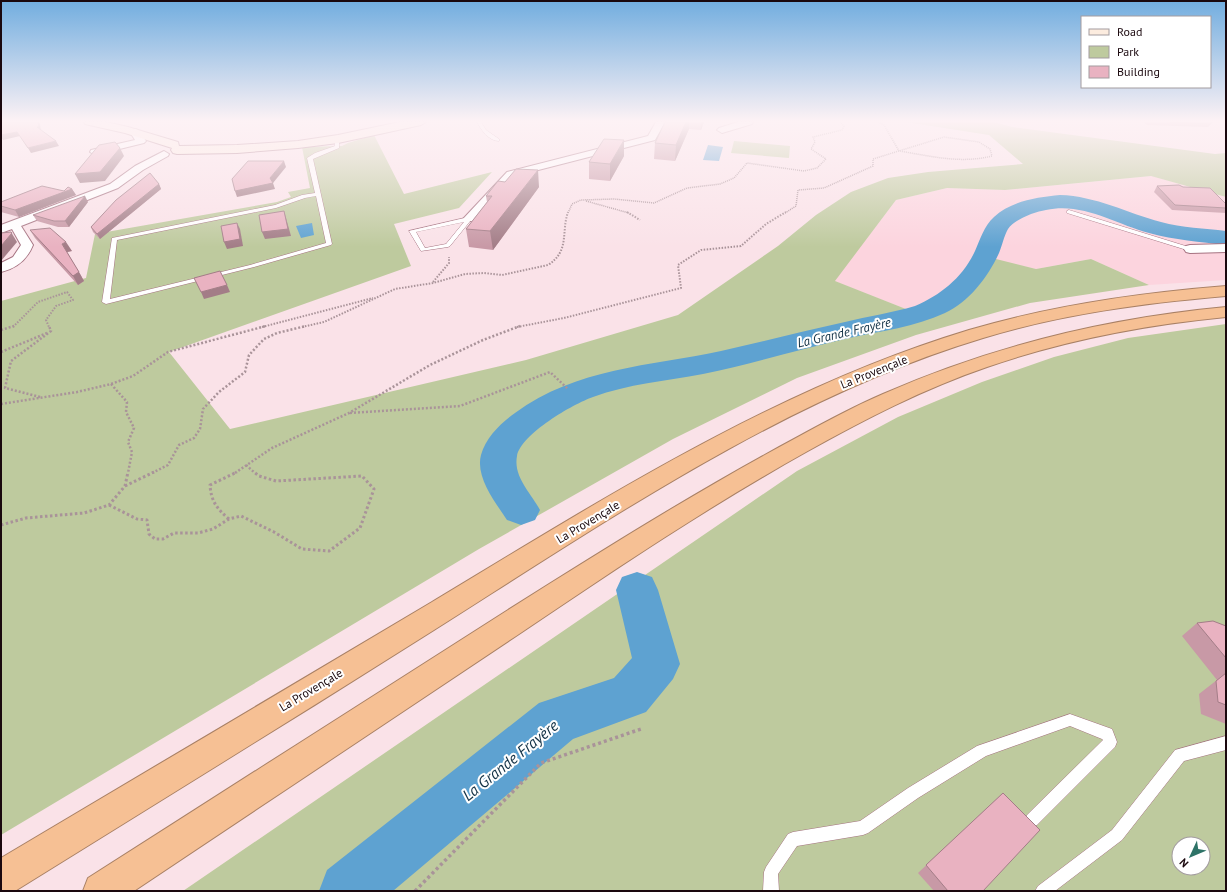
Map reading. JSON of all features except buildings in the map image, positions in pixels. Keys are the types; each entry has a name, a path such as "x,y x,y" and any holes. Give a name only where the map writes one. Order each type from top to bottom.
{"highway":[{"name":"La Provençale","path":"1,879 632,495 756,426 825,392 942,345 1006,326 1124,301 1226,291"},
{"path":"101,891 666,523 766,462 840,423 901,394 968,367 1038,345 1092,332 1151,321 1226,312"}],"street":[{"path":"1,229 15,225 114,186 138,168 141,164"},
{"path":"469,219 511,174 552,164"},
{"path":"1,268 16,261 23,254 27,245 15,225"},
{"path":"1190,248 1226,248"}],"lane":[{"path":"311,164 318,194 329,244 252,266 106,302 114,239 276,206 304,196 318,194"},
{"path":"1069,212 1105,222 1159,241 1190,248"},
{"path":"469,219 448,245 423,250 412,231 469,219"},
{"path":"771,891 771,872 793,839 863,828 913,793 982,751 1070,720 1107,734 1110,742 1032,820"},
{"path":"1043,891 1117,835 1180,755 1226,742"}],"path":[{"path":"1,526 26,518 84,514 109,505 125,486 168,465 179,445 194,438 200,429 202,409 245,372 249,355 264,339 277,333 324,322 395,289 433,283 465,274 484,273 502,275 548,265 554,262 561,251 566,234 567,217 572,204 582,200 614,199 654,203 687,188 720,184 734,178 746,164"},
{"path":"751,164 804,171 817,168 821,164"},
{"path":"228,519 216,509 210,498 210,486 238,471 272,448 349,413 430,365 496,335 524,325 564,318 682,288 678,265 701,250 741,246 766,224 796,206 798,190 824,188 873,166 873,164"},
{"path":"582,200 626,211 640,220"},
{"path":"433,283 449,263 448,245"},
{"path":"1,330 14,327 39,301 67,292 73,300 56,306 46,320 51,331"},
{"path":"1,404 77,392 111,384 133,376 168,352 380,296"},
{"path":"43,397 5,388 11,361 51,331"},
{"path":"1,352 51,331"},
{"path":"349,413 460,406 550,372 568,389"},
{"path":"111,384 127,402 125,408 134,428 128,442 132,452 125,486"},
{"path":"109,505 137,519 147,520 149,534 156,539 163,538 174,533 198,533 213,529 228,519 241,516 274,532 302,549 329,551 360,528 374,489 362,476 276,481 259,476 246,465"},
{"path":"415,891 541,763 641,729"}],"shaded area":[{"path":"1152,176 1226,197 1226,280 1149,285 1091,259 1036,269 992,259 944,301 911,311 834,281 896,200 947,188 1005,190"}],"green space":[{"path":"305,164 389,164 404,194 492,172 459,208 394,224 411,266 169,352 230,429 526,360 678,315 778,246 816,215 851,192 888,178 928,172 1023,164 1226,164 1226,197 1151,176 1005,190 947,188 896,200 835,281 911,311 944,301 992,258 1036,269 1091,259 1149,285 1030,303 916,335 797,378 673,439 479,549 1,835 1,301 86,278 95,234 277,202 291,197 288,192 310,188"},
{"path":"1226,324 1226,891 183,891 797,471 898,417 982,382 1054,357 1128,338"}],"water":[{"path":"312,223 314,235 301,238 296,226"}],"waterway":[{"name":"La Grande Frayère","path":"521,510 508,491 501,477 498,463 499,455 503,445 511,435 534,415 548,406 583,389 628,377 722,360 903,318 936,307 951,298 965,285 982,261 999,225 1006,218 1022,210 1046,203 1060,201 1074,202 1102,209 1156,228 1182,233 1226,238"},
{"name":"La Grande Frayère","path":"348,891 557,720 629,696 657,664 637,590"}]}
